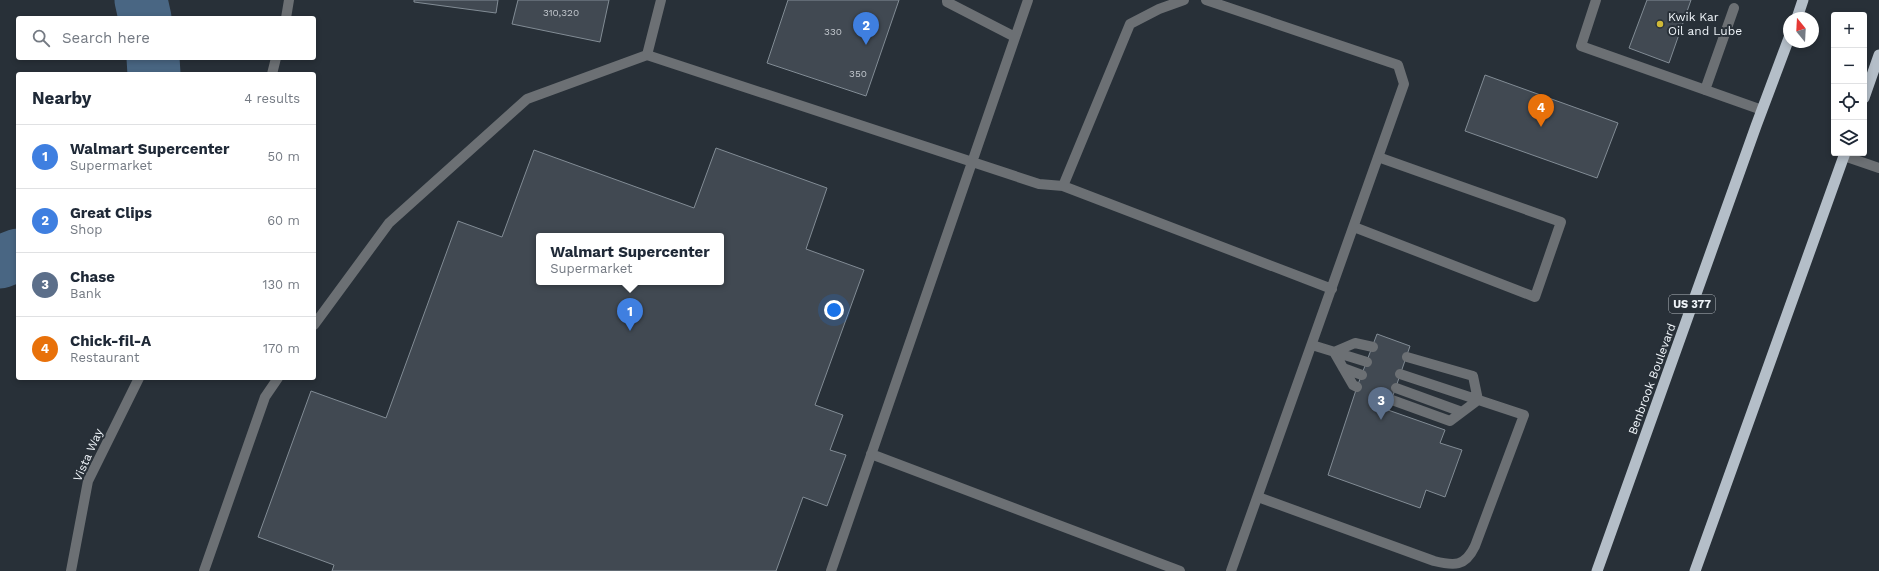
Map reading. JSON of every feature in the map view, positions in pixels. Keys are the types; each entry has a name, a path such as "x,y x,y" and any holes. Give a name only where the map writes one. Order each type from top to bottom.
{"highway":[{"path":"1799,12 1803,0"},
{"name":"Benbrook Boulevard","path":"1597,571 1785,48"},
{"path":"1867,89 1879,55"},
{"path":"1695,571 1843,156"}],"street":[{"path":"286,16 289,0"},
{"path":"647,55 661,0"},
{"path":"947,0 946,2 1015,37"},
{"path":"832,571 1028,0"},
{"path":"1063,186 1130,24 1159,9 1184,0"},
{"path":"1206,0 1398,65 1404,84 1231,571"},
{"path":"1596,0 1581,46 1762,110"},
{"path":"1705,90 1734,8"},
{"path":"316,322 389,223 527,99 647,55 973,161 1039,184 1063,186 1332,289"},
{"path":"272,72 276,60"},
{"path":"1849,156 1879,168"},
{"path":"1354,227 1535,297 1562,222 1378,157"},
{"path":"1334,352 1355,344 1373,347"},
{"path":"1312,345 1367,362"},
{"path":"1334,352 1353,385 1357,387"},
{"path":"1407,357 1473,376 1478,400"},
{"path":"1343,368 1362,375"},
{"path":"1258,497 1434,561 1450,565 1458,564 1471,554 1524,414 1400,374"},
{"name":"Vista Way","path":"71,571 88,480 138,380"},
{"path":"204,571 265,397 277,380"},
{"path":"1396,388 1462,412"},
{"path":"1392,400 1450,422 1478,400"},
{"path":"871,454 1180,571"}],"building":[{"path":"414,0 498,0 496,13 414,2"},
{"path":"518,0 609,0 600,42 512,24"},
{"path":"788,0 899,0 866,96 767,63"},
{"name":"Kwik Kar Oil and Lube","path":"1647,0 1691,0 1669,63 1629,48"},
{"path":"1485,75 1618,123 1597,178 1465,131"},
{"path":"716,148 827,188 806,249 864,270 815,405 843,415 830,450 846,455 827,506 803,497 776,571 332,571 334,565 258,537 311,391 386,418 458,221 502,237 534,150 694,208"},
{"path":"1377,334 1410,346 1388,410 1445,430 1440,443 1462,450 1445,497 1426,490 1420,508 1328,475 1357,387"}],"waterway":[{"path":"141,0 145,16"},
{"path":"153,60 154,72"},
{"path":"0,262 16,256"}],"place":[{"name":"Kwik Kar Oil and Lube","path":"1660,24"},
{"name":"Great Clips","path":"866,45"},
{"name":"Chick-fil-A","path":"1541,127"},
{"name":"Walmart Supercenter","path":"630,331"},
{"name":"Chase","path":"1381,420"}]}
